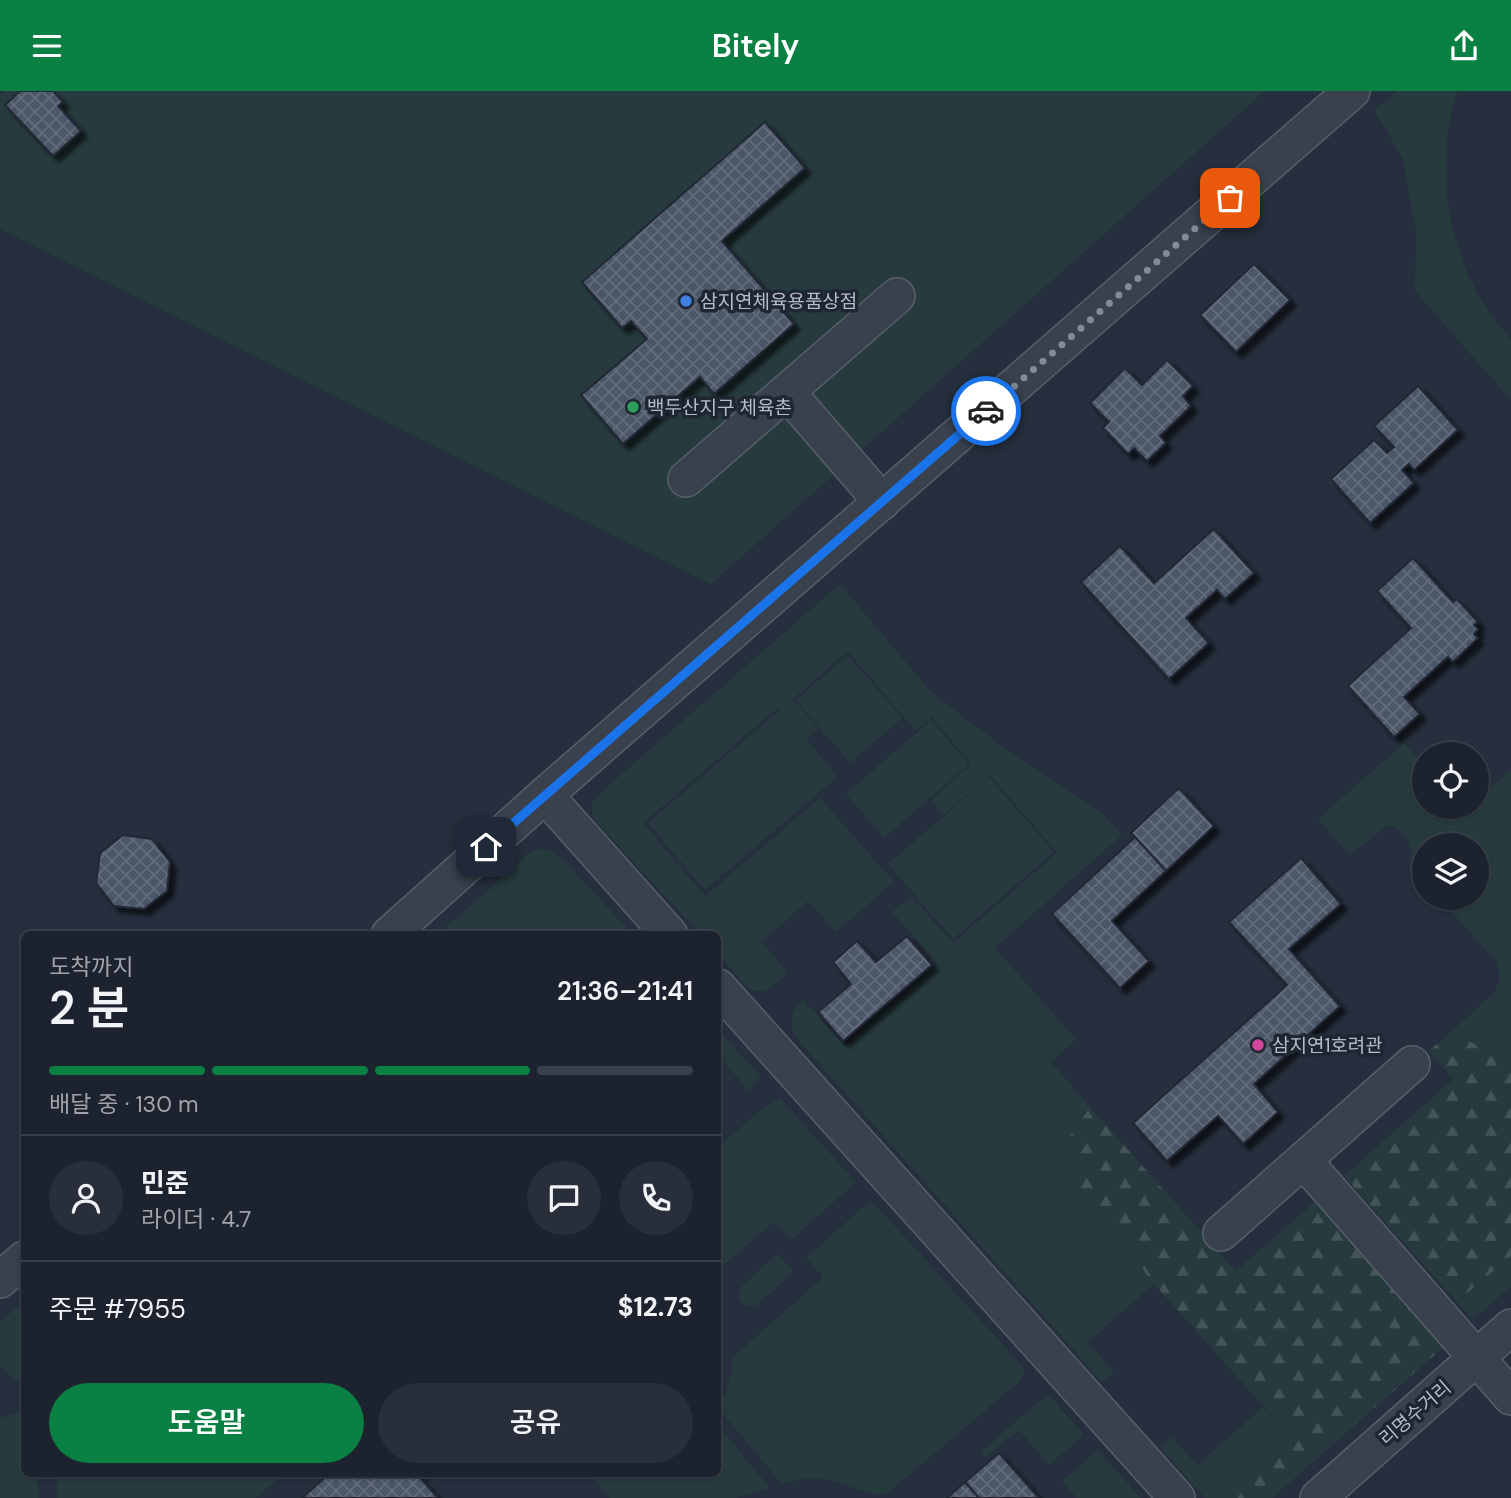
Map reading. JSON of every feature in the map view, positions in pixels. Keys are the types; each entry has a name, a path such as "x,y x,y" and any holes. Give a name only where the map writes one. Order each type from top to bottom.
{"street":[{"path":"393,931 545,795 1352,91"},
{"path":"686,479 897,296"},
{"path":"787,391 882,502"},
{"path":"545,795 666,931"},
{"path":"721,990 1177,1498"},
{"path":"1221,1233 1412,1065"},
{"path":"1304,1161 1511,1397"},
{"path":"0,1280 21,1262"},
{"name":"리명수거리","path":"1318,1498 1511,1328"}],"green space":[{"name":"백두산지구 체육촌","path":"4,91 1265,91 711,584 2,230 0,95"},
{"path":"1397,91 1458,91 1447,138 1450,214 1455,239 1473,284 1488,312 1511,341 1511,400 1415,291 1416,232 1403,158 1374,111"},
{"path":"840,584 931,692 999,744 1105,816 1122,835 995,948 1076,1039 1051,1062 1090,1107 1067,1140 1079,1187 1154,1284 1088,1342 1114,1372 1102,1382 792,1030 792,1016 803,1000 845,1046 938,964 892,912 911,896 953,943 1057,853 990,775 943,815 931,800 971,764 932,717 915,731 848,651 793,699 818,728 806,739 838,776 705,890 648,823 781,709 779,707 643,823 705,896 820,798 894,882 836,932 808,901 762,942 788,973 763,991 751,991 721,957 721,931 697,931 599,825 592,814 592,802"},
{"path":"848,655 902,718 850,763 796,700"},
{"path":"931,720 969,764 884,838 846,794"},
{"path":"1404,743 1412,752 1412,819 1489,819 1489,789 1511,770 1511,1068 1453,1030 1495,992 1499,980 1498,964 1450,910 1489,910 1489,833 1412,833 1412,852 1405,836 1390,825 1350,856 1318,819"},
{"path":"989,777 1054,852 953,939 888,864"},
{"path":"538,849 552,851 565,861 629,931 441,931"},
{"path":"1453,1030 1511,1068 1511,1256 1457,1302 1344,1176 1453,1079 1429,1051"},
{"path":"721,1032 761,1077 749,1091 721,1058"},
{"path":"780,1098 856,1182 791,1240 773,1222 721,1268 721,1144 763,1108"},
{"path":"1090,1107 1236,1271 1316,1201 1445,1346 1272,1498 1225,1498 1292,1438 1154,1284 1079,1187 1067,1140"},
{"path":"871,1200 1023,1367 1024,1374 1019,1382 888,1493 874,1494 819,1478 782,1484 721,1412 721,1402 732,1372 732,1358 823,1277 806,1258"},
{"path":"777,1254 794,1272 758,1304 748,1306 742,1303 739,1295 742,1286"},
{"path":"1511,1256 1511,1286 1473,1320 1457,1302"},
{"path":"21,1304 21,1381 16,1382 0,1365 0,1322"},
{"path":"1048,1394 1084,1435 1049,1465 1019,1430 986,1457 981,1451"},
{"path":"1263,1407 1292,1438 1225,1498 1205,1498 1160,1447 1171,1436 1197,1465"},
{"path":"21,1411 21,1477 37,1477 39,1498 0,1498 0,1418"},
{"path":"721,1429 770,1488 736,1498 610,1498 592,1477 721,1477"},
{"path":"1098,1450 1141,1498 1077,1498 1062,1481"},
{"path":"56,1477 280,1477 256,1498 58,1498"}],"building":[{"path":"20,91 53,91 63,102 58,106 81,131 53,156 5,105"},
{"name":"삼지연체육용품상점","path":"765,122 805,168 722,241 794,324 714,394 700,377 623,444 581,395 647,339 631,321 622,328 582,282"},
{"path":"1254,264 1290,300 1236,352 1200,315"},
{"path":"1167,360 1193,386 1183,396 1191,406 1160,436 1166,443 1147,461 1134,448 1128,454 1103,428 1109,422 1090,403 1125,368 1142,385"},
{"path":"1418,386 1458,430 1414,470 1409,464 1402,470 1414,483 1370,523 1331,479 1374,440 1387,453 1394,447 1374,426"},
{"path":"1214,529 1254,573 1225,599 1217,590 1186,618 1209,643 1169,679 1081,582 1120,546 1154,583"},
{"path":"1413,558 1453,602 1457,599 1478,622 1474,625 1478,629 1474,634 1478,638 1453,662 1448,657 1404,697 1420,714 1394,737 1348,686 1411,628 1377,591"},
{"path":"1179,788 1214,826 1166,871 1131,833"},
{"path":"123,835 152,839 170,862 167,891 144,909 114,906 96,883 100,853"},
{"path":"1135,837 1166,871 1112,921 1149,961 1120,988 1052,914"},
{"name":"삼지연1호려관","path":"1301,858 1341,904 1289,949 1340,1006 1254,1084 1278,1112 1243,1144 1218,1116 1167,1161 1133,1123 1287,985 1229,922"},
{"path":"907,936 932,965 843,1041 818,1012 851,984 833,962 857,941 876,962"},
{"path":"999,1453 1039,1498 979,1498 965,1482"},
{"path":"326,1477 420,1477 438,1498 302,1498"},
{"path":"965,1482 979,1498 947,1498"}],"way so far":[{"path":"986,411 1230,198"}],"place":[{"name":"삼지연체육용품상점","path":"686,301"},
{"name":"백두산지구 체육촌","path":"633,407"},
{"name":"삼지연1호려관","path":"1258,1045"}],"route":[{"path":"486,847 986,411"}]}
